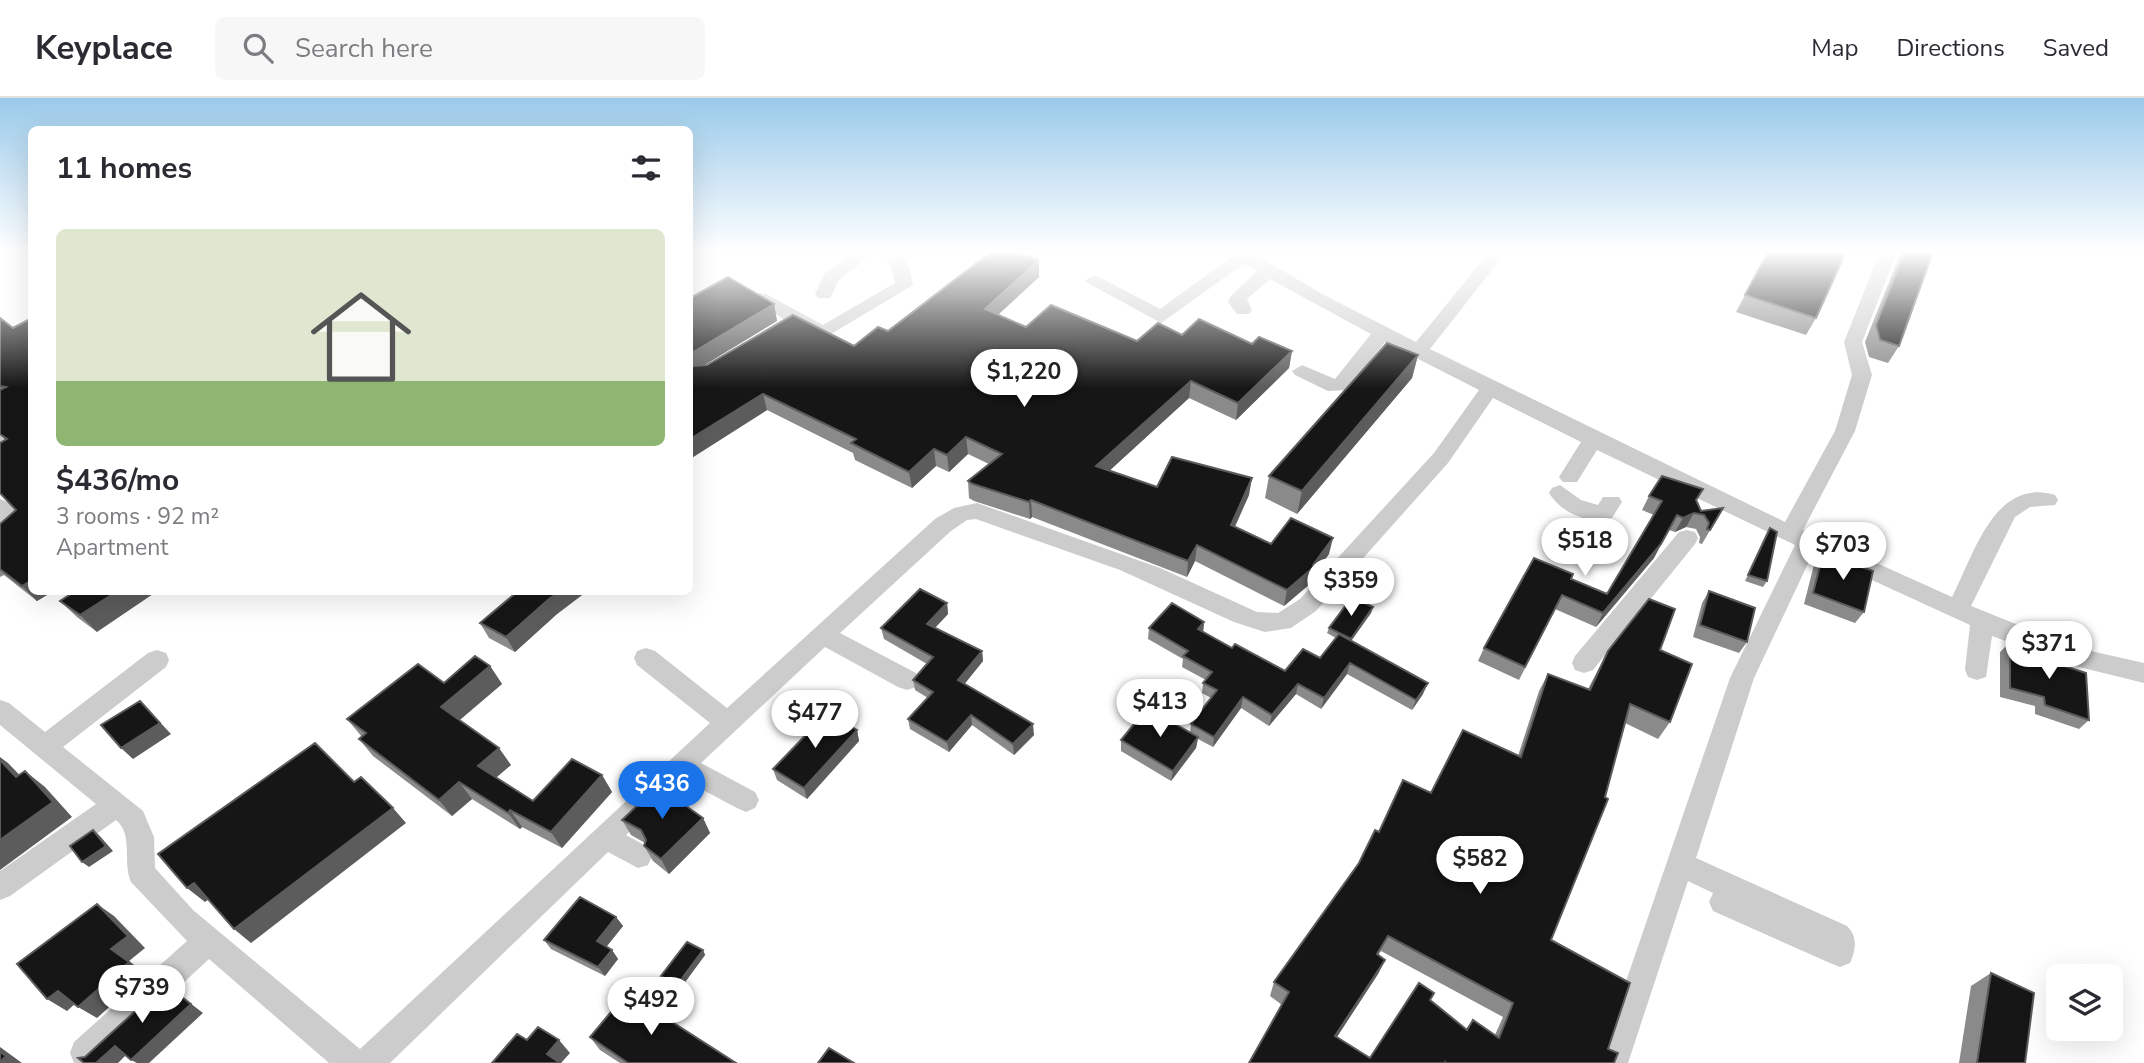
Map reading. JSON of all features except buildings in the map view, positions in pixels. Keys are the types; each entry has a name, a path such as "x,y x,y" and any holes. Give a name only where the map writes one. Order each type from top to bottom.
{"street":[{"path":"760,299 810,328 826,331 888,297"},
{"path":"1123,297 1161,317 1187,297"},
{"path":"1239,297 1237,302 1243,310"},
{"path":"1317,297 1419,351 1543,432"},
{"path":"1419,351 1462,297"},
{"path":"1613,1063 1742,678 1845,431 1862,375 1853,342 1871,297"},
{"path":"774,334 796,320"},
{"path":"1301,371 1335,387 1340,386 1382,332"},
{"path":"1487,394 1592,440 1707,507 1799,538 1982,619 2087,661 2144,673"},
{"path":"368,1063 680,765 943,525 962,513 977,511 1177,584 1249,618 1278,623 1308,605 1441,458 1487,394"},
{"path":"0,439 0,447"},
{"path":"1592,440 1565,485 1565,500 1595,514 1604,513 1611,502"},
{"path":"1958,608 2007,512 2026,499 2047,500"},
{"path":"0,506 15,524 0,536"},
{"path":"1584,663 1687,538"},
{"path":"1976,670 1982,619"},
{"path":"822,634 907,680"},
{"path":"646,658 727,722"},
{"path":"44,747 157,660"},
{"path":"0,710 134,819 140,837 141,873 183,919 353,1063"},
{"path":"680,765 746,800"},
{"path":"0,887 116,805"},
{"path":"604,836 638,856"},
{"path":"1678,863 1837,936 1841,940 1840,953 1723,902"},
{"path":"85,1053 209,940"}]}
